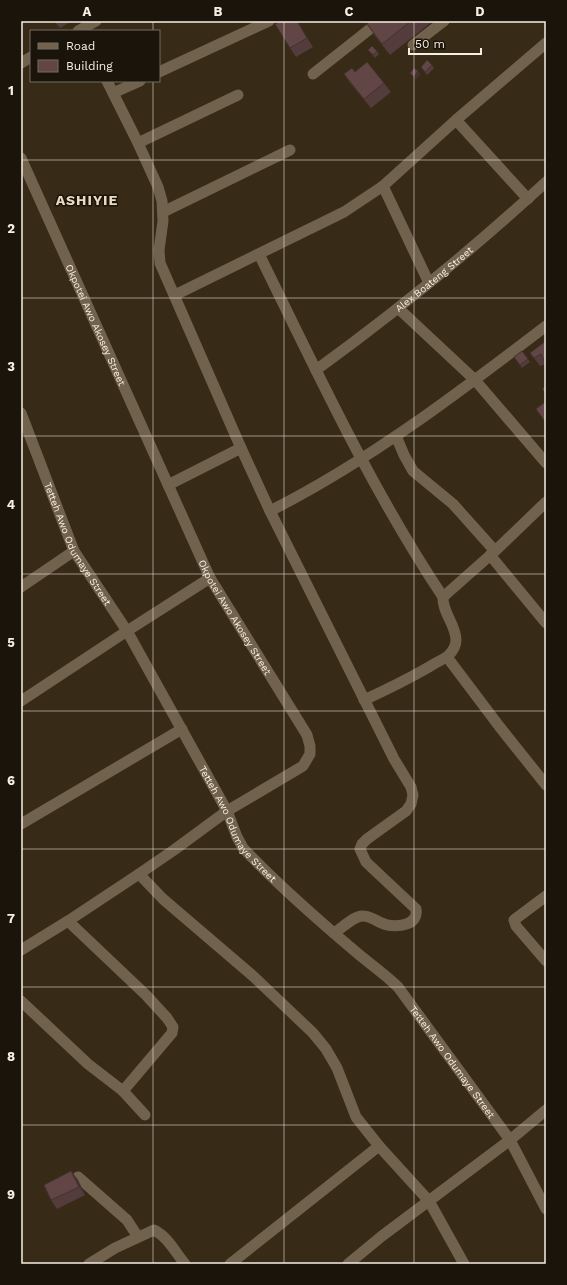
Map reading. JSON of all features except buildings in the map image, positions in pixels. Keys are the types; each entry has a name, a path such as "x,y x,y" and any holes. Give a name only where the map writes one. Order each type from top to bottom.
{"street":[{"path":"80,30 96,21"},
{"path":"160,72 269,21"},
{"path":"313,74 380,21"},
{"path":"413,44 444,21"},
{"path":"175,295 344,212 383,186 456,120 546,43"},
{"path":"21,62 30,58"},
{"path":"107,82 138,143 158,187 163,212 159,250 160,263 270,511 394,759 411,787 413,795 411,804 406,811 367,839 362,844 360,849 366,862 410,902 416,909 417,914 411,922 403,925 386,925 364,916 358,917 334,933"},
{"path":"113,93 138,82"},
{"path":"138,143 238,95"},
{"path":"456,120 528,199"},
{"path":"163,212 290,150"},
{"name":"Okpotei Awo Akosey Street","path":"21,158 210,578 285,698 307,735 310,746 310,754 303,766 227,811 140,874 21,950"},
{"name":"Alex Boateng Street","path":"316,370 356,341 429,283 546,182"},
{"path":"383,186 429,283"},
{"path":"259,254 361,459 406,538 443,597 444,606 455,633 454,648 447,657 364,700"},
{"path":"398,308 475,380 546,463"},
{"path":"270,511 304,494 396,436 475,380 546,326"},
{"name":"Tetteh Awo Odumaye Street","path":"21,414 74,551 127,631 227,811 237,838 243,848 314,916 398,987 510,1140 546,1209"},
{"path":"396,436 404,456 413,471 453,504 493,553 546,623"},
{"path":"168,485 241,448"},
{"path":"443,597 493,553 546,502"},
{"path":"21,587 74,551"},
{"path":"21,701 210,578"},
{"path":"447,657 546,786"},
{"path":"21,824 182,729"},
{"path":"140,874 163,899 253,976 313,1033 326,1049 337,1068 356,1117 379,1146 429,1201 464,1264"},
{"path":"546,896 514,920 516,926 546,961"},
{"path":"68,921 146,995 167,1018 173,1027 172,1033 123,1091"},
{"path":"21,1001 88,1064 123,1091 145,1115"},
{"path":"348,1264 510,1140 546,1110"},
{"path":"230,1264 379,1146"},
{"path":"78,1177 127,1220 138,1237"},
{"path":"89,1264 115,1248 154,1230 160,1233 185,1264"}],"district":[{"name":"ASHIYIE","path":"87,200"}]}
